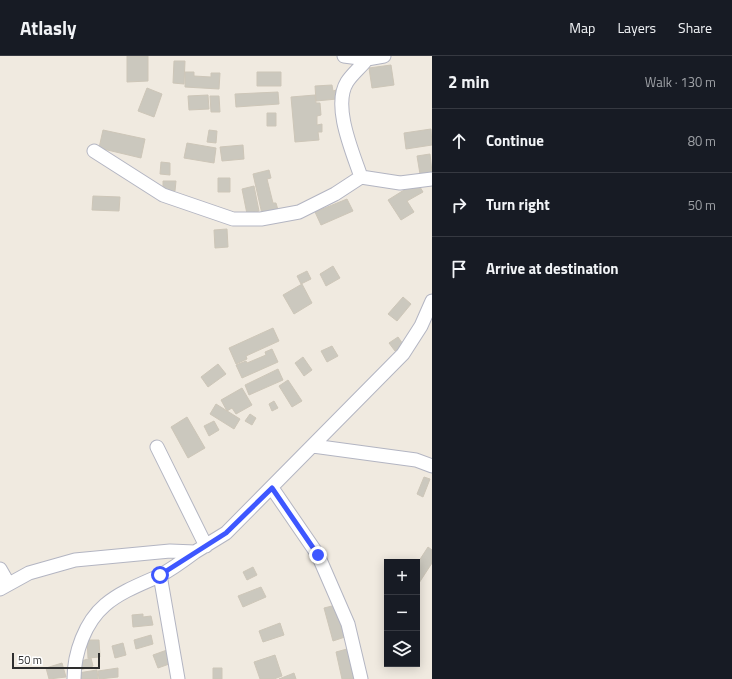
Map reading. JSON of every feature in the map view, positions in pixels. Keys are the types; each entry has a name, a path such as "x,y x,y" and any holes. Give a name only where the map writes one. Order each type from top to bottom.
{"street":[{"path":"344,56 367,59 384,56"},
{"path":"361,177 345,126 342,96 347,82 367,59"},
{"path":"94,152 163,195 233,219 261,219 299,212 335,194 361,177 400,183 432,179"},
{"path":"74,679 77,652 90,623 105,605 138,585 160,575 226,533 404,354 421,326 432,301"},
{"path":"313,446 416,460 432,466"},
{"path":"157,447 200,549"},
{"path":"272,488 318,555 348,624 361,679"},
{"path":"0,569 4,586 46,567 75,560 200,549"},
{"path":"160,575 178,679"}],"building":[{"path":"127,56 148,56 148,81 127,82"},
{"path":"174,61 185,61 184,84 173,83"},
{"path":"391,65 394,85 372,88 369,68"},
{"path":"185,72 194,72 194,76 211,77 211,73 220,73 219,89 185,87"},
{"path":"257,72 281,72 281,86 257,86"},
{"path":"332,85 333,91 336,90 337,99 316,101 315,86"},
{"path":"147,88 162,94 154,117 138,111"},
{"path":"278,92 279,104 236,107 235,94"},
{"path":"208,95 209,109 189,110 188,96"},
{"path":"315,95 316,103 320,103 321,115 317,116 317,125 322,124 322,132 318,132 319,140 295,142 291,97"},
{"path":"210,96 219,96 220,112 211,112"},
{"path":"267,113 276,113 276,126 267,126"},
{"path":"431,129 432,145 406,149 404,133"},
{"path":"103,130 145,139 141,158 99,148"},
{"path":"209,130 217,131 216,143 207,142"},
{"path":"187,143 216,148 214,163 184,158"},
{"path":"243,145 244,159 222,161 220,147"},
{"path":"430,154 432,172 420,174 417,156"},
{"path":"161,162 170,163 170,175 160,174"},
{"path":"269,170 271,178 267,179 273,203 276,203 278,210 262,214 253,174"},
{"path":"218,178 230,178 230,192 218,192"},
{"path":"163,181 176,181 175,191 163,190"},
{"path":"417,182 423,192 407,201 414,212 401,220 388,200"},
{"path":"254,186 259,211 247,214 242,189"},
{"path":"93,196 120,197 119,211 92,210"},
{"path":"347,199 353,211 321,225 315,212"},
{"path":"227,229 228,247 215,248 214,230"},
{"path":"333,266 340,278 326,286 320,274"},
{"path":"307,271 311,279 301,284 297,276"},
{"path":"302,284 312,303 294,314 283,295"},
{"path":"403,297 411,304 397,321 388,314"},
{"path":"273,328 279,341 246,356 247,359 236,364 229,348"},
{"path":"398,337 403,344 395,351 389,343"},
{"path":"332,346 338,356 327,362 321,351"},
{"path":"272,349 278,362 242,378 236,365 246,361 247,363 266,355 265,352"},
{"path":"303,357 312,370 304,376 295,363"},
{"path":"218,364 226,374 208,387 201,377"},
{"path":"278,369 283,380 249,395 245,385"},
{"path":"288,380 302,401 292,407 279,386"},
{"path":"242,388 252,405 236,414 232,408 227,411 221,400"},
{"path":"274,401 278,408 272,411 269,404"},
{"path":"216,404 240,419 234,429 210,414"},
{"path":"250,414 256,418 252,425 245,421"},
{"path":"187,417 205,448 188,458 171,427"},
{"path":"214,421 219,430 209,436 204,426"},
{"path":"424,477 430,479 423,497 417,494"},
{"path":"428,547 432,550 432,563 420,581 420,559"},
{"path":"253,567 257,575 247,580 243,572"},
{"path":"261,587 266,597 243,607 238,596"},
{"path":"336,605 345,637 333,641 324,608"},
{"path":"143,614 143,617 151,616 153,625 133,627 132,615"},
{"path":"280,623 284,635 263,642 259,631"},
{"path":"151,635 153,644 136,649 134,640"},
{"path":"87,640 99,640 100,657 88,658"},
{"path":"123,643 126,655 115,658 112,646"},
{"path":"347,649 358,679 342,679 336,652"},
{"path":"167,650 172,663 158,668 153,655"},
{"path":"275,655 282,676 274,679 260,679 254,662"},
{"path":"91,658 93,666 80,670 78,662"},
{"path":"62,663 66,677 49,679 46,668"},
{"path":"118,668 118,677 99,679 98,671"},
{"path":"213,668 222,668 222,679 213,679"},
{"path":"97,670 98,679 79,679 78,673"},
{"path":"294,673 296,679 279,679"}],"route":[{"path":"160,575 226,533 272,488 318,555"}]}
